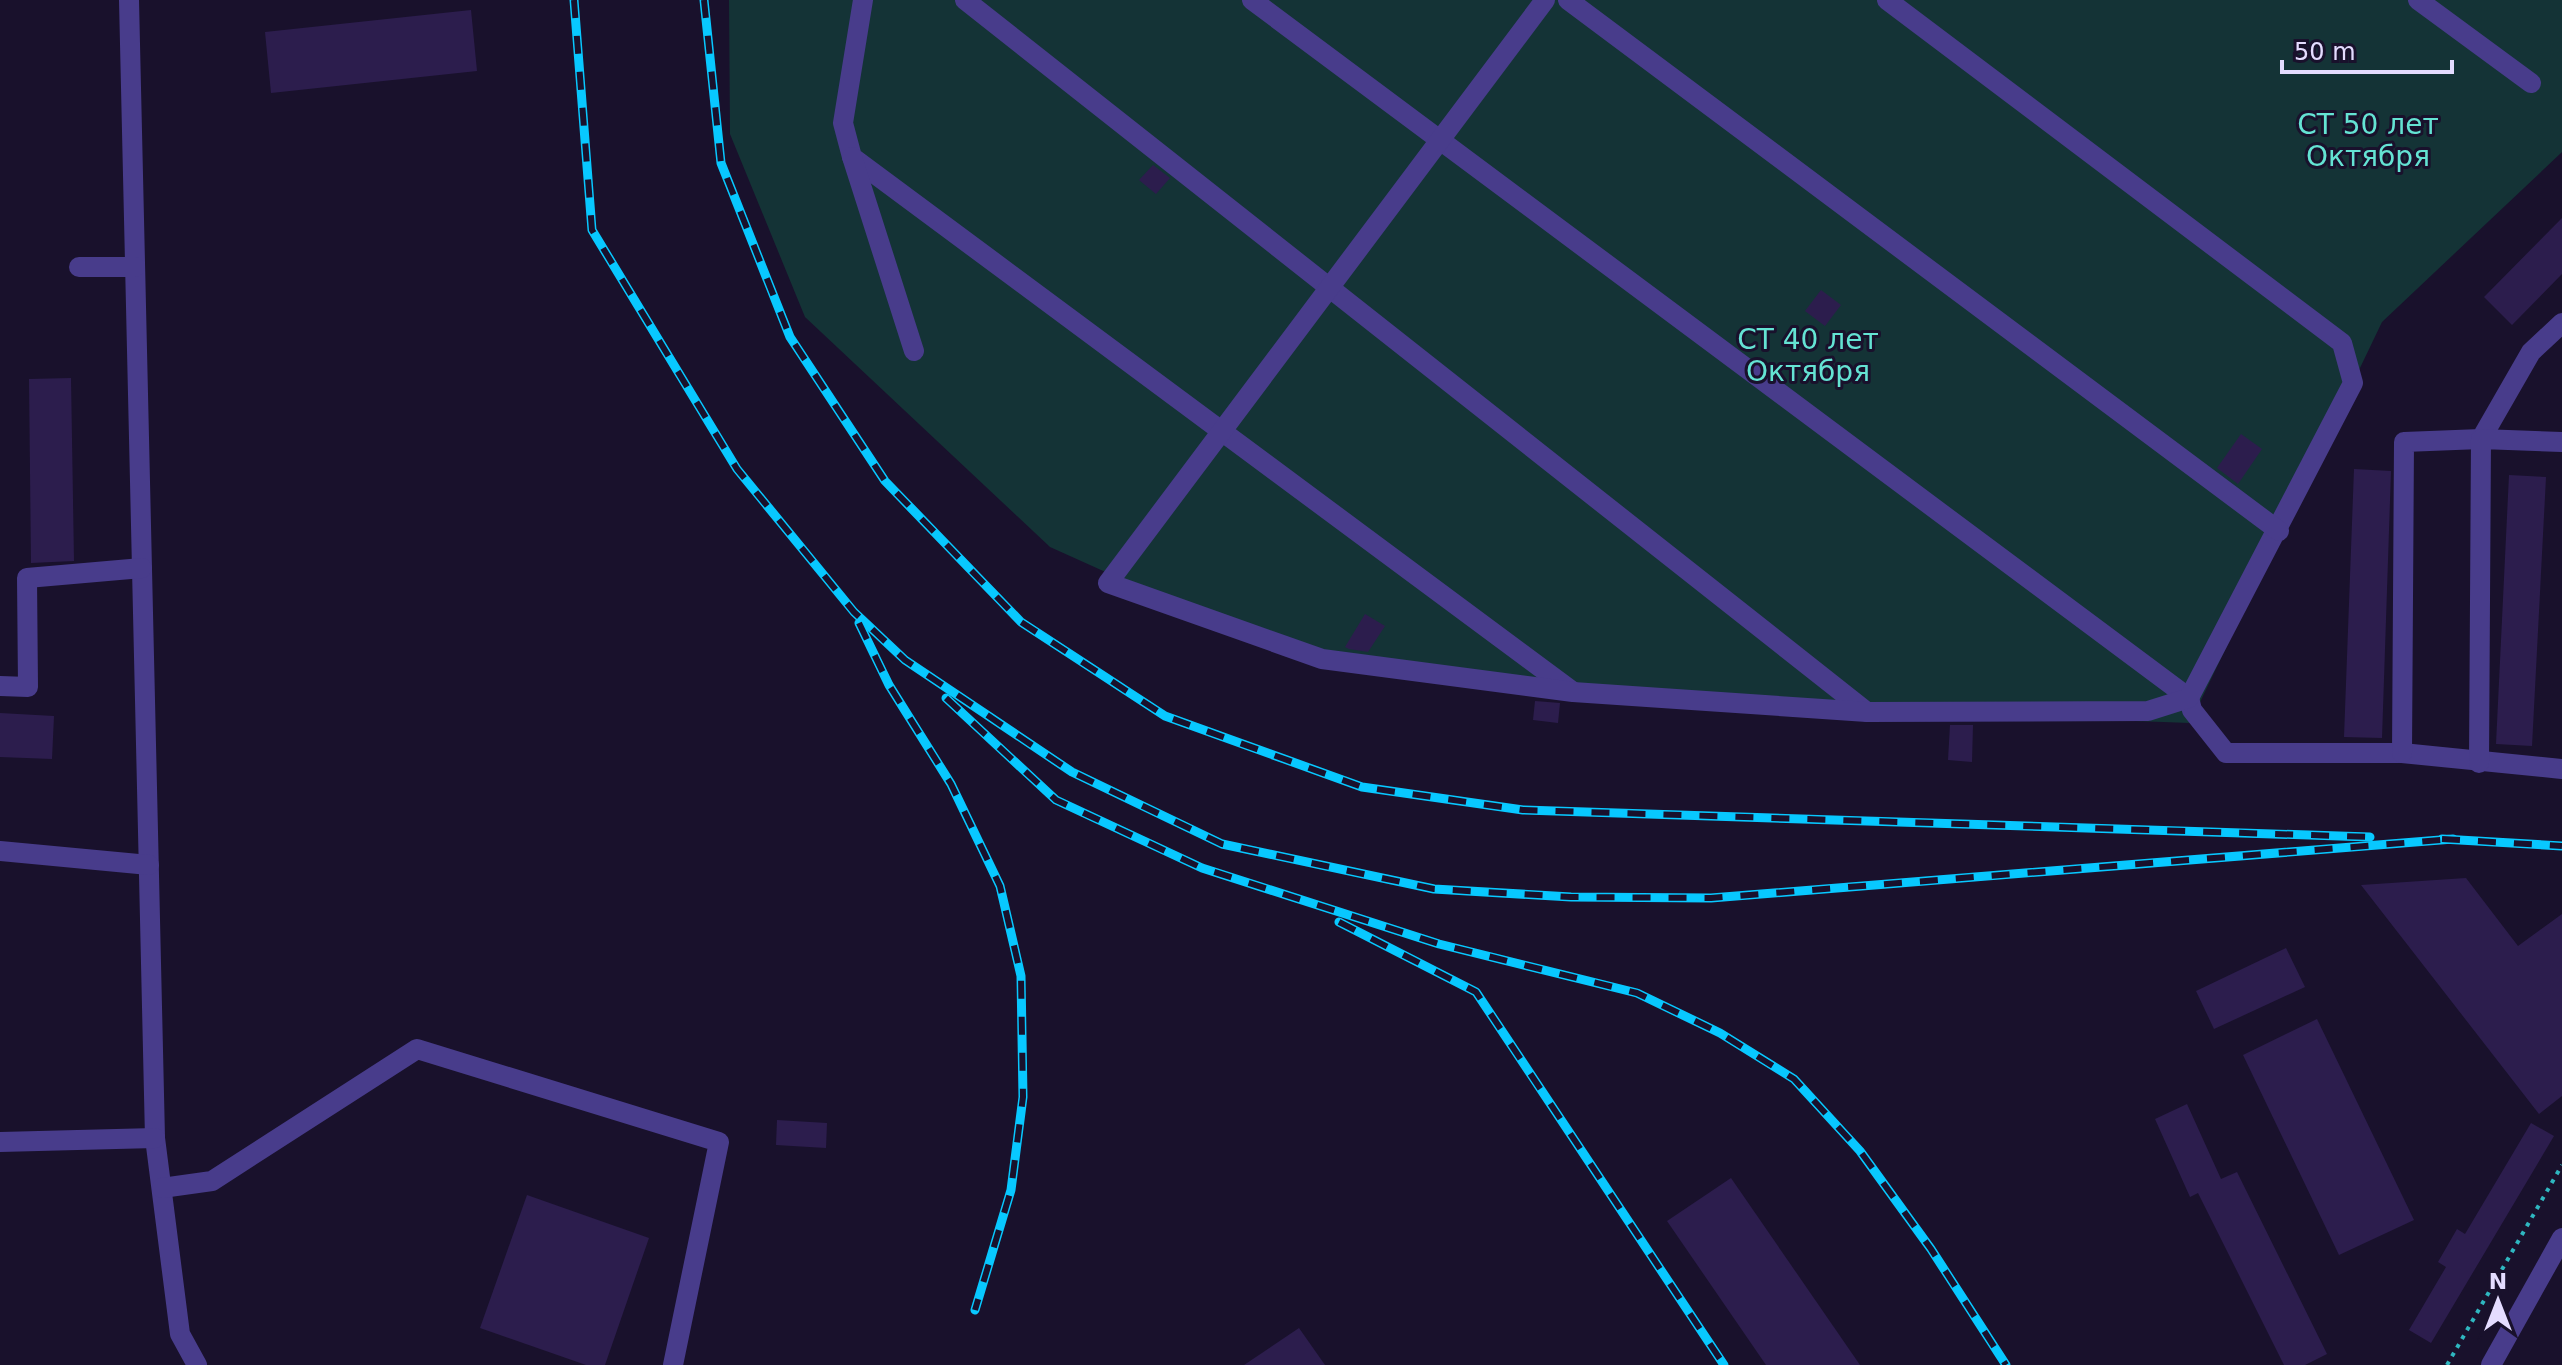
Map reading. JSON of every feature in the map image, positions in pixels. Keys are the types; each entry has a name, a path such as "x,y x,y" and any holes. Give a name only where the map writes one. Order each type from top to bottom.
{"street":[{"path":"129,0 155,1138 180,1334 197,1365"},
{"path":"863,0 843,123 914,351"},
{"path":"965,0 1867,712"},
{"path":"1252,0 2189,698 2192,710 2226,753 2402,753 2562,769"},
{"path":"1545,0 1108,583 1322,659 1573,692 1867,712 2148,711 2189,698 2279,531 2353,383 2342,343 1887,0"},
{"path":"1568,0 2279,531"},
{"path":"2418,0 2531,83"},
{"path":"852,157 1573,692"},
{"path":"79,267 135,267"},
{"path":"2479,763 2481,439 2531,352 2562,323"},
{"path":"2402,753 2404,442 2481,439 2562,442"},
{"path":"0,686 28,687 27,578 142,568"},
{"path":"0,851 149,865"},
{"path":"162,1188 212,1181 417,1049 719,1142 673,1365"},
{"path":"0,1142 155,1138"},
{"path":"2491,1365 2562,1238"}],"path":[{"path":"2447,1365 2562,1165"}],"green space":[{"name":"СТ 40 лет Октября","path":"729,0 2562,0 2562,152 2382,322 2190,723 1581,701 1314,666 1050,547 805,317 730,134"}],"building":[{"path":"471,10 477,71 271,93 265,32"},
{"path":"1153,165 1170,178 1156,194 1139,180"},
{"path":"2562,218 2562,274 2512,325 2484,297"},
{"path":"1821,290 1841,305 1825,326 1805,311"},
{"path":"71,378 74,561 31,563 29,379"},
{"path":"2241,434 2262,449 2238,484 2217,468"},
{"path":"2354,469 2391,471 2382,738 2344,737"},
{"path":"2509,475 2546,477 2532,746 2496,744"},
{"path":"1365,614 1385,626 1368,652 1345,647"},
{"path":"1535,701 1560,703 1558,723 1533,720"},
{"path":"0,713 54,716 52,759 0,757"},
{"path":"1950,725 1973,725 1972,762 1948,760"},
{"path":"2466,878 2518,946 2562,914 2562,1096 2539,1114 2361,885"},
{"path":"2286,948 2305,987 2214,1029 2196,991"},
{"path":"2317,1019 2414,1220 2339,1255 2243,1055"},
{"path":"2187,1104 2221,1179 2237,1172 2327,1354 2305,1365 2284,1365 2198,1193 2190,1197 2155,1119"},
{"path":"777,1120 827,1123 826,1148 776,1145"},
{"path":"2531,1123 2554,1136 2431,1343 2409,1330 2446,1267 2438,1262 2457,1229 2465,1234"},
{"path":"1731,1178 1860,1365 1766,1365 1667,1221"},
{"path":"527,1195 649,1238 605,1365 586,1365 480,1328"},
{"path":"1299,1328 1325,1365 1244,1365"}],"railway":[{"path":"574,0 592,230 737,469 854,612 905,660 1072,772 1222,844 1434,889 1571,897 1711,898 2453,839"},
{"path":"704,0 721,163 790,337 885,481 1021,622 1165,716 1362,787 1523,810 2370,837"},
{"path":"859,623 889,685 951,784 1000,886 1021,976 1023,1097 1011,1190 975,1310"},
{"path":"946,698 1056,800 1202,868 1439,944 1637,993 1720,1033 1794,1079 1860,1151 1931,1249 2006,1365"},
{"path":"2442,839 2562,846"},
{"path":"1339,922 1476,992 1724,1365"}],"park label":[{"name":"СТ 50 лет Октября","path":"2368,140"}]}
